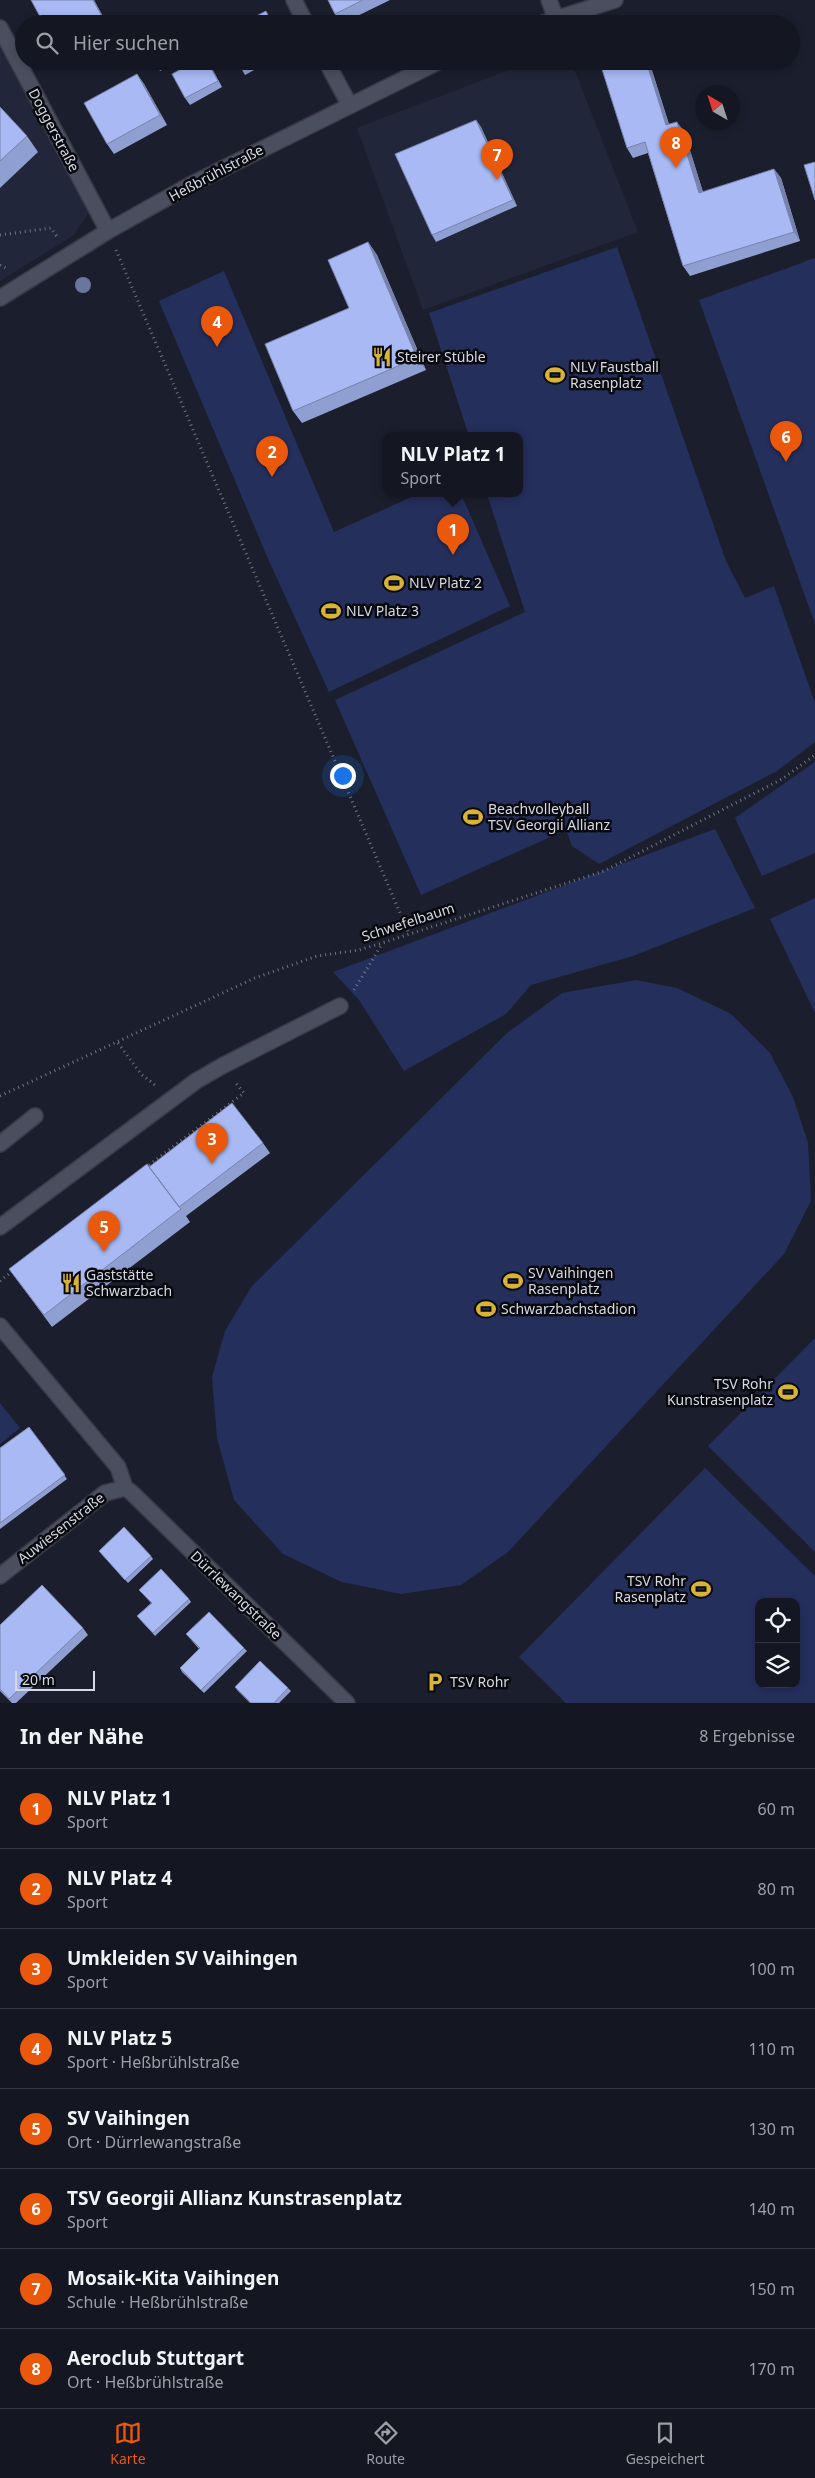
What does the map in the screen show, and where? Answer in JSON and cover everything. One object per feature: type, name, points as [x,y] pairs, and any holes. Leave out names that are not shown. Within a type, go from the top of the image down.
[{"type":"street","points":[[294,0],[302,15]]},
{"type":"street","points":[[549,0],[555,15]]},
{"type":"street","points":[[568,15],[615,0]]},
{"type":"street","name":"Doggerstraße","points":[[0,28],[15,56]]},
{"type":"street","name":"Doggerstraße","points":[[22,70],[108,231]]},
{"type":"street","points":[[331,70],[349,104]]},
{"type":"street","name":"Heßbrühlstraße","points":[[0,298],[108,231],[190,185],[349,104],[421,70]]},
{"type":"street","points":[[0,1227],[172,1098],[222,1066],[340,1006]]},
{"type":"street","points":[[0,1144],[36,1116]]},
{"type":"street","points":[[0,1326],[118,1467],[124,1488]]},
{"type":"street","name":"Auwiesenstraße","points":[[0,1576],[105,1493],[124,1488]]},
{"type":"street","name":"Dürrlewangstraße","points":[[124,1488],[138,1499],[347,1703]]},
{"type":"path","points":[[0,235],[51,228],[70,255]]},
{"type":"path","points":[[108,231],[409,934]]},
{"type":"path","points":[[0,264],[7,268]]},
{"type":"path","name":"Schwefelbaum","points":[[0,1096],[255,978],[317,956],[359,950],[382,943],[604,871],[782,779],[815,755]]},
{"type":"path","points":[[340,1006],[355,990],[382,943]]},
{"type":"path","points":[[118,1043],[141,1074],[172,1098]]},
{"type":"path","points":[[144,1168],[244,1093],[222,1066]]},
{"type":"path","points":[[0,1281],[15,1269]]},
{"type":"shaded area","points":[[0,48],[89,212],[74,235],[0,281]]},
{"type":"shaded area","points":[[508,70],[575,70],[638,232],[423,310],[357,128]]},
{"type":"shaded area","points":[[617,247],[726,561],[745,598],[774,586],[815,703],[815,742],[777,771],[599,864],[572,846],[566,830],[421,895],[335,700],[525,612],[488,497],[523,497],[523,432],[468,432],[429,313]]},
{"type":"shaded area","points":[[815,258],[815,624],[699,300]]},
{"type":"shaded area","points":[[224,271],[334,532],[411,497],[462,497],[510,606],[329,692],[269,561],[159,301]]},
{"type":"shaded area","points":[[815,762],[815,853],[762,876],[735,818]]},
{"type":"shaded area","points":[[715,829],[755,908],[633,956],[531,985],[506,1014],[404,1071],[359,1000],[333,972]]},
{"type":"shaded area","points":[[815,898],[815,1013],[770,919]]},
{"type":"shaded area","name":"Schwarzbachstadion","points":[[636,980],[677,988],[731,1014],[770,1053],[793,1097],[808,1143],[811,1201],[784,1254],[508,1552],[461,1585],[401,1594],[342,1582],[283,1554],[234,1500],[217,1438],[212,1377],[225,1331],[252,1286],[507,1033],[562,993]]},
{"type":"shaded area","name":"TSV Rohr Kunstrasenplatz","points":[[815,1338],[815,1552],[708,1446]]},
{"type":"shaded area","points":[[0,1403],[20,1428],[0,1444]]},
{"type":"shaded area","name":"TSV Rohr Rasenplatz","points":[[705,1468],[815,1576],[815,1703],[566,1703],[519,1657]]},
{"type":"building","points":[[31,0],[93,0],[101,15],[39,15]]},
{"type":"building","points":[[328,0],[363,0],[335,14]]},
{"type":"building","points":[[266,11],[268,15],[258,15]]},
{"type":"building","points":[[179,70],[212,70],[218,81],[185,98],[172,74]]},
{"type":"building","points":[[602,70],[649,70],[666,125],[677,122],[699,193],[774,169],[794,232],[683,266],[645,142],[627,148]]},
{"type":"building","points":[[137,74],[160,115],[107,144],[84,103]]},
{"type":"building","points":[[0,107],[27,136],[0,161]]},
{"type":"building","points":[[476,120],[513,200],[432,235],[395,154]]},
{"type":"building","points":[[815,162],[815,200],[804,165]]},
{"type":"building","points":[[368,242],[417,358],[293,411],[265,344],[349,308],[328,260]]},
{"type":"building","points":[[232,1103],[263,1143],[179,1207],[149,1167]]},
{"type":"building","points":[[147,1164],[181,1209],[44,1315],[9,1269]]},
{"type":"building","points":[[29,1427],[65,1475],[0,1523],[0,1448]]},
{"type":"building","points":[[124,1527],[151,1556],[125,1580],[99,1551]]},
{"type":"building","points":[[161,1569],[189,1599],[153,1633],[137,1616],[152,1603],[139,1590]]},
{"type":"building","points":[[42,1585],[83,1628],[9,1699],[0,1689],[0,1625]]},
{"type":"building","points":[[209,1612],[244,1648],[201,1690],[180,1668],[200,1648],[186,1634]]},
{"type":"building","points":[[260,1661],[288,1688],[274,1703],[251,1703],[235,1687]]},
{"type":"place","name":"Aeroclub Stuttgart","points":[[676,168]]},
{"type":"place","name":"Mosaik-Kita Vaihingen","points":[[497,180]]},
{"type":"place","name":"NLV Platz 5","points":[[217,347]]},
{"type":"place","name":"Steirer Stüble","points":[[382,357]]},
{"type":"place","name":"NLV Faustball Rasenplatz","points":[[555,375]]},
{"type":"place","name":"TSV Georgii Allianz Kunstrasenplatz","points":[[786,462]]},
{"type":"place","name":"NLV Platz 4","points":[[272,477]]},
{"type":"place","name":"NLV Platz 1","points":[[453,555]]},
{"type":"place","name":"NLV Platz 2","points":[[394,583]]},
{"type":"place","name":"NLV Platz 3","points":[[331,611]]},
{"type":"place","name":"Beachvolleyball TSV Georgii Allianz","points":[[473,817]]},
{"type":"place","name":"Umkleiden SV Vaihingen","points":[[212,1164]]},
{"type":"place","name":"SV Vaihingen","points":[[104,1252]]},
{"type":"place","name":"SV Vaihingen Rasenplatz","points":[[513,1281]]},
{"type":"place","name":"Gaststätte Schwarzbach","points":[[71,1283]]},
{"type":"place","name":"Schwarzbachstadion","points":[[486,1309]]},
{"type":"place","name":"TSV Rohr Kunstrasenplatz","points":[[788,1392]]},
{"type":"place","name":"TSV Rohr Rasenplatz","points":[[701,1589]]},
{"type":"place","name":"TSV Rohr","points":[[435,1682]]}]
